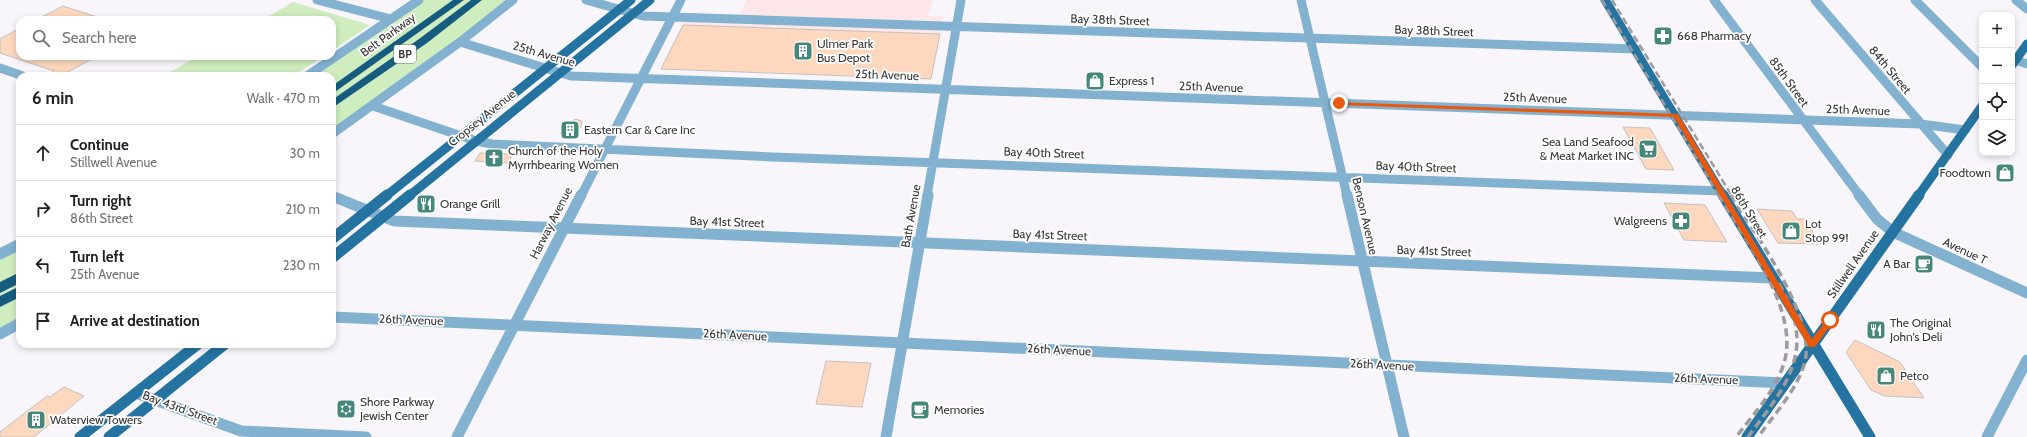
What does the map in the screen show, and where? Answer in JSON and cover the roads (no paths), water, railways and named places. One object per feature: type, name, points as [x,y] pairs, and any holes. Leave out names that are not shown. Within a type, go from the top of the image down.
[{"type":"highway","name":"Belt Parkway","points":[[336,88],[459,0]]},
{"type":"highway","name":"BP","points":[[336,102],[423,41],[477,0]]},
{"type":"highway","points":[[0,288],[16,279]]},
{"type":"highway","points":[[0,302],[16,293]]},
{"type":"main road","name":"Cropsey Avenue","points":[[336,236],[621,10],[631,0]]},
{"type":"main road","name":"Cropsey Avenue","points":[[336,255],[635,14],[650,0]]},
{"type":"main road","name":"86th Street","points":[[1606,0],[1812,345],[1870,437]]},
{"type":"main road","points":[[2015,62],[2027,44]]},
{"type":"main road","name":"Stillwell Avenue","points":[[1747,437],[1979,110]]},
{"type":"main road","points":[[80,437],[193,348]]},
{"type":"main road","points":[[109,437],[220,348]]},
{"type":"street","points":[[317,0],[391,20]]},
{"type":"street","points":[[336,57],[419,0]]},
{"type":"street","points":[[336,131],[460,42],[513,0]]},
{"type":"street","name":"Bay 38th Street","points":[[586,0],[643,16],[1636,49]]},
{"type":"street","name":"Harway Avenue","points":[[456,437],[671,16],[681,0]]},
{"type":"street","name":"Bath Avenue","points":[[886,437],[961,0]]},
{"type":"street","name":"Benson Avenue","points":[[1301,0],[1404,437]]},
{"type":"street","name":"85th Street","points":[[1714,0],[1877,219],[1893,232]]},
{"type":"street","name":"84th Street","points":[[1814,0],[1948,154]]},
{"type":"street","points":[[1915,0],[1979,64]]},
{"type":"street","points":[[2016,0],[2027,9]]},
{"type":"street","name":"25th Avenue","points":[[460,42],[571,76],[1921,124],[1965,130]]},
{"type":"street","points":[[313,72],[331,60]]},
{"type":"street","points":[[2015,63],[2027,64]]},
{"type":"street","points":[[0,68],[16,74]]},
{"type":"street","name":"Bay 40th Street","points":[[373,106],[476,141],[492,144],[1343,178],[1721,191]]},
{"type":"street","name":"Bay 41st Street","points":[[336,198],[394,221],[1772,278]]},
{"type":"street","name":"Avenue T","points":[[1893,232],[2027,293]]},
{"type":"street","points":[[0,254],[16,246]]},
{"type":"street","name":"26th Avenue","points":[[336,317],[1785,383]]},
{"type":"street","points":[[0,334],[16,325]]},
{"type":"street","points":[[1987,437],[2027,360]]},
{"type":"street","name":"Bay 43rd Street","points":[[136,392],[241,431],[366,437]]},
{"type":"railway","points":[[1602,0],[1719,196]]},
{"type":"railway","points":[[1612,0],[1732,196]]},
{"type":"railway","points":[[1719,195],[1767,276],[1777,298],[1784,321],[1787,342],[1784,363],[1776,383],[1736,437]]},
{"type":"railway","points":[[1731,195],[1769,254],[1794,302],[1802,325],[1806,346],[1804,365],[1795,385],[1784,403],[1758,437]]},
{"type":"railway","points":[[1748,437],[1783,387],[1795,359],[1797,344],[1795,322],[1789,303],[1777,280]]},
{"type":"place","name":"668 Pharmacy","points":[[1663,36]]},
{"type":"place","name":"Ulmer Park Bus Depot","points":[[803,51]]},
{"type":"place","name":"Express 1","points":[[1095,81]]},
{"type":"place","name":"Eastern Car & Care Inc","points":[[570,130]]},
{"type":"place","name":"Sea Land Seafood & Meat Market INC","points":[[1648,149]]},
{"type":"place","name":"Church of the Holy Myrrhbearing Women","points":[[494,158]]},
{"type":"place","name":"Foodtown","points":[[2005,173]]},
{"type":"place","name":"Orange Grill","points":[[426,204]]},
{"type":"place","name":"Walgreens","points":[[1681,221]]},
{"type":"place","name":"Lot Stop 99!","points":[[1791,231]]},
{"type":"place","name":"A Bar","points":[[1924,264]]},
{"type":"place","name":"The Original John's Deli","points":[[1876,330]]},
{"type":"place","name":"Petco","points":[[1886,376]]},
{"type":"place","name":"Shore Parkway Jewish Center","points":[[346,409]]},
{"type":"place","name":"Memories","points":[[920,410]]},
{"type":"place","name":"Waterview Towers","points":[[36,420]]}]
